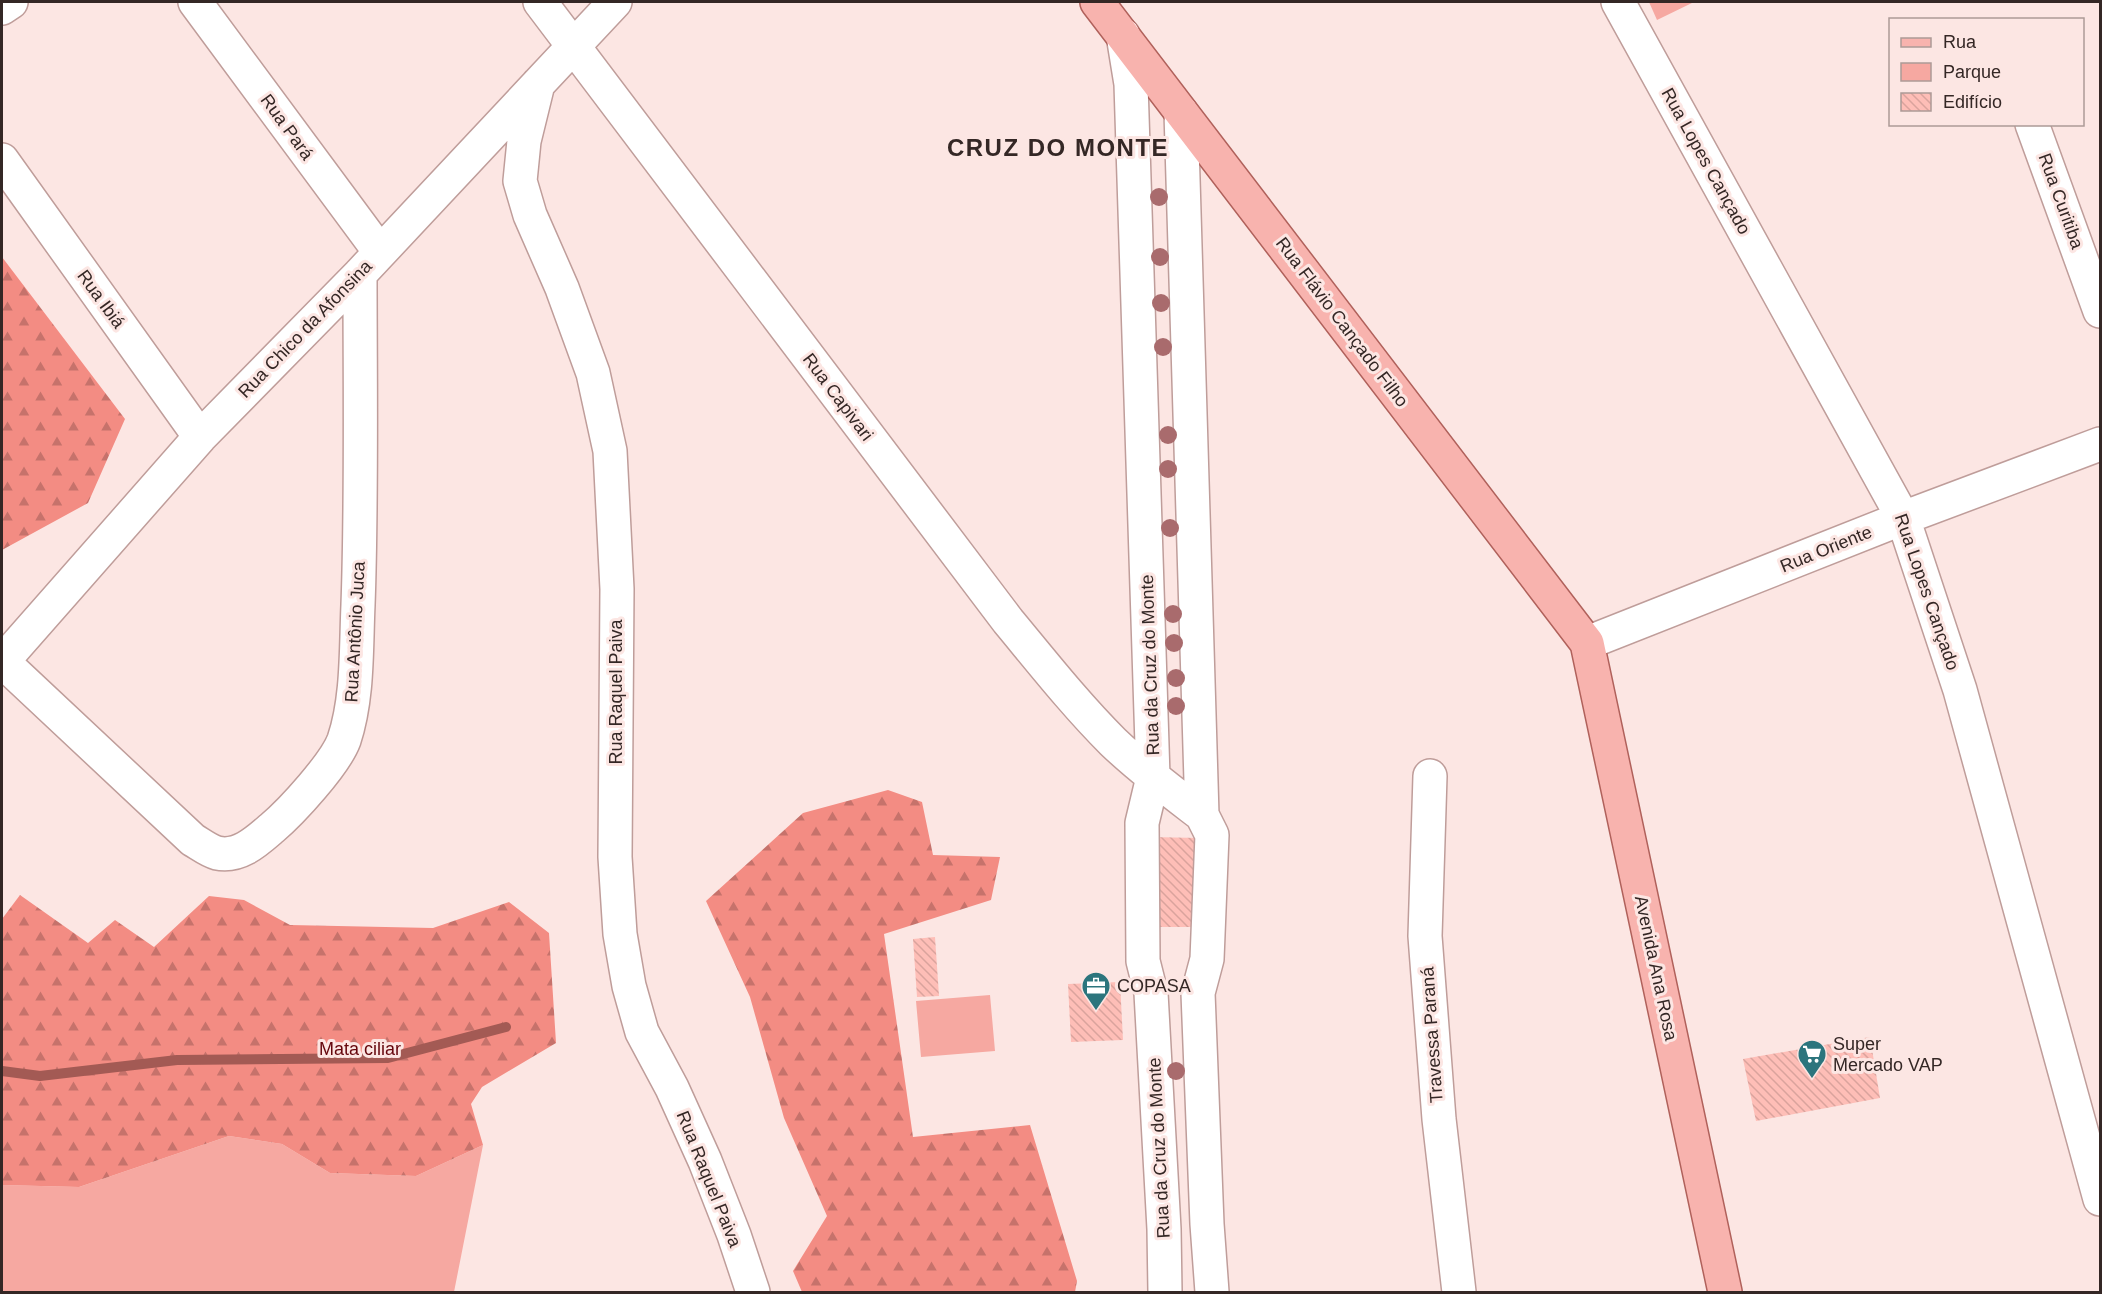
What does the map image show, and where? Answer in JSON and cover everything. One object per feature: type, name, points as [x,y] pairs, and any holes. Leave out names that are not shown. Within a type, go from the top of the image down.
[{"type":"main road","name":"Rua Flávio Cançado Filho","points":[[1097,2],[1587,643]]},
{"type":"main road","name":"Avenida Ana Rosa","points":[[1587,643],[1725,1293]]},
{"type":"street","points":[[2,8],[11,2]]},
{"type":"street","name":"Rua Pará","points":[[195,2],[370,263]]},
{"type":"street","name":"Rua Capivari","points":[[540,2],[1008,621],[1066,693],[1114,743],[1202,815]]},
{"type":"street","name":"Rua Chico da Afonsina","points":[[2,662],[200,437],[370,263],[572,45],[615,2]]},
{"type":"street","name":"Rua Lopes Cançado","points":[[1618,2],[1903,518],[1960,690],[2100,1199]]},
{"type":"street","name":"Rua da Cruz do Monte","points":[[1123,35],[1131,84],[1153,777],[1142,823],[1143,961],[1151,993],[1164,1229],[1165,1293]]},
{"type":"street","name":"Rua Raquel Paiva","points":[[538,84],[524,141],[520,181],[530,215],[562,288],[593,373],[610,451],[617,589],[615,857],[620,934],[629,986],[642,1032],[672,1089],[705,1161],[734,1235],[753,1293]]},
{"type":"street","points":[[1181,112],[1202,815],[1212,835],[1207,959],[1198,993],[1212,1293]]},
{"type":"street","name":"Rua Curitiba","points":[[2033,126],[2100,311]]},
{"type":"street","name":"Rua Ibiá","points":[[2,160],[200,437]]},
{"type":"street","name":"Rua Antônio Juca","points":[[2,662],[156,807],[193,840],[215,853],[232,854],[252,845],[279,822],[330,766],[343,742],[352,699],[355,678],[370,263]]},
{"type":"street","name":"Rua Oriente","points":[[1587,643],[1903,518],[2100,444]]},
{"type":"street","name":"Travessa Paraná","points":[[1430,776],[1425,936],[1439,1119],[1450,1231],[1459,1293]]},
{"type":"green space","points":[[1649,2],[1694,2],[1657,20]]},
{"type":"green space","points":[[2,257],[125,419],[88,503],[2,550]]},
{"type":"green space","points":[[888,790],[922,802],[933,855],[1000,857],[991,900],[884,934],[913,1137],[1030,1125],[1077,1281],[1075,1292],[802,1292],[793,1271],[827,1216],[784,1118],[750,997],[706,901],[803,813]]},
{"type":"green space","name":"Mata ciliar","points":[[20,895],[88,943],[115,920],[154,947],[209,896],[244,900],[290,925],[433,928],[509,902],[549,933],[556,1043],[482,1087],[471,1104],[483,1145],[416,1176],[330,1173],[282,1144],[229,1136],[79,1187],[2,1185],[2,919]]},
{"type":"green space","points":[[990,995],[995,1051],[921,1057],[916,1001]]},
{"type":"green space","points":[[229,1136],[282,1144],[330,1173],[416,1176],[483,1145],[454,1292],[2,1292],[2,1185],[79,1187]]},
{"type":"building","points":[[1151,837],[1200,838],[1199,927],[1150,927]]},
{"type":"building","points":[[935,937],[939,996],[917,997],[913,939]]},
{"type":"building","name":"COPASA","points":[[1120,982],[1123,1040],[1071,1042],[1068,984]]},
{"type":"building","name":"Super Mercado VAP","points":[[1870,1037],[1880,1098],[1756,1121],[1743,1059]]},
{"type":"waterway","points":[[2,1071],[40,1076],[177,1060],[388,1058],[506,1027]]},
{"type":"place","name":"COPASA","points":[[1096,1012]]},
{"type":"place","name":"Super Mercado VAP","points":[[1812,1080]]},
{"type":"district","name":"CRUZ DO MONTE","points":[[1058,147]]}]
